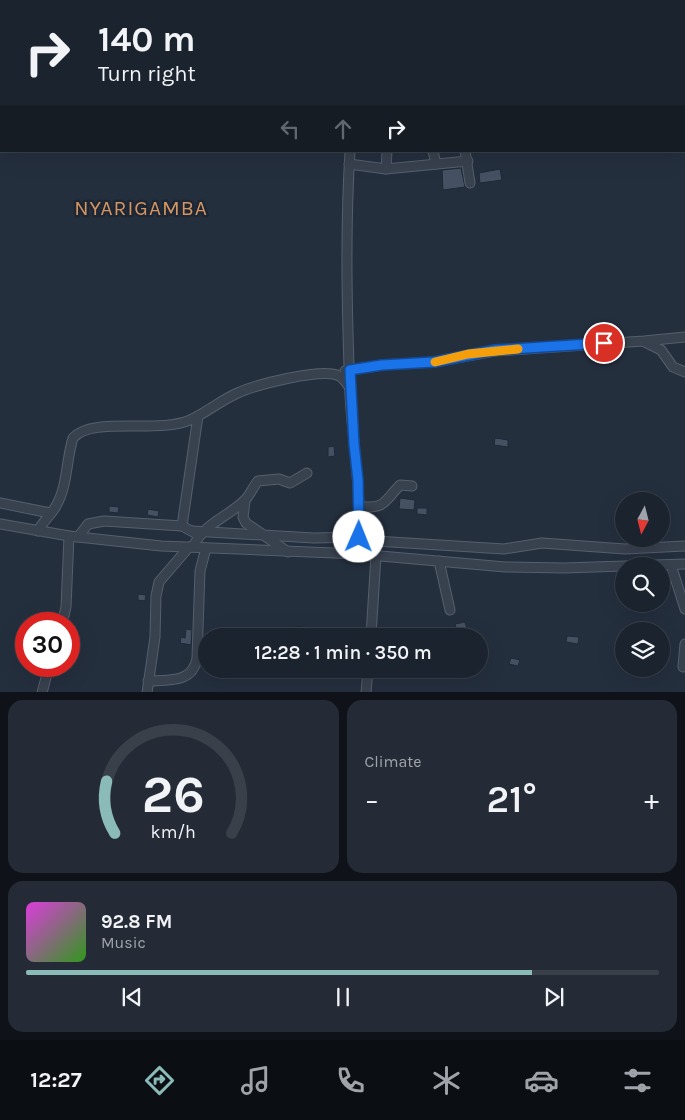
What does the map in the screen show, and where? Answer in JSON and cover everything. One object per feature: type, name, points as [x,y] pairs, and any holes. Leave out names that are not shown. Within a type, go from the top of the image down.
[{"type":"street","points":[[350,152],[345,250],[350,388],[360,508],[358,554]]},
{"type":"street","points":[[386,169],[387,152]]},
{"type":"street","points":[[434,152],[436,164]]},
{"type":"street","points":[[465,152],[470,183]]},
{"type":"street","points":[[350,164],[386,169],[468,161]]},
{"type":"street","points":[[38,531],[61,494],[68,468],[70,446],[77,433],[92,427],[149,427],[174,424],[198,416],[240,392],[310,374],[335,375],[350,370],[382,365],[434,362],[495,350],[644,342],[685,337]]},
{"type":"street","points":[[644,342],[662,350],[673,367],[685,372]]},
{"type":"street","points":[[335,375],[342,378],[350,388]]},
{"type":"street","points":[[182,526],[198,416]]},
{"type":"street","points":[[147,692],[155,637],[156,596],[159,582],[202,534],[244,501],[261,480],[279,478],[290,483],[308,473]]},
{"type":"street","points":[[360,508],[379,507],[386,504],[400,485],[412,486]]},
{"type":"street","points":[[244,501],[243,517],[246,523],[288,552]]},
{"type":"street","points":[[0,503],[50,513]]},
{"type":"street","points":[[65,612],[73,537],[88,524],[104,521],[182,526],[202,534],[261,534],[504,549],[542,543],[616,548],[685,546]]},
{"type":"street","points":[[0,524],[73,537],[191,547],[376,555],[439,562],[538,568],[685,564]]},
{"type":"street","points":[[148,681],[178,679],[190,674],[194,669],[197,658],[200,571],[206,548]]},
{"type":"street","points":[[371,628],[376,555]]},
{"type":"street","points":[[439,562],[450,610]]},
{"type":"street","points":[[671,565],[685,609]]},
{"type":"street","points":[[683,667],[685,644]]},
{"type":"street","points":[[42,692],[47,677]]},
{"type":"street","points":[[366,692],[367,678]]},
{"type":"building","points":[[461,168],[465,187],[443,190],[442,170]]},
{"type":"building","points":[[500,169],[502,180],[480,183],[479,173]]},
{"type":"building","points":[[495,438],[508,440],[508,447],[494,445]]},
{"type":"building","points":[[334,446],[335,456],[328,457],[328,447]]},
{"type":"building","points":[[400,498],[415,500],[414,510],[399,509]]},
{"type":"building","points":[[109,506],[119,507],[118,513],[109,512]]},
{"type":"building","points":[[417,508],[427,508],[427,515],[417,514]]},
{"type":"building","points":[[148,509],[159,511],[158,517],[147,515]]},
{"type":"building","points":[[138,594],[146,595],[145,601],[138,600]]},
{"type":"building","points":[[465,622],[467,628],[456,628],[455,624]]},
{"type":"building","points":[[306,626],[306,628],[294,628]]},
{"type":"building","points":[[186,629],[192,630],[191,645],[180,643],[181,637],[185,638]]},
{"type":"building","points":[[567,636],[579,637],[578,644],[566,642]]},
{"type":"building","points":[[511,658],[520,660],[518,666],[509,664]]},
{"type":"slow traffic","points":[[435,362],[468,354],[518,349]]},
{"type":"district","name":"NYARIGAMBA","points":[[141,208]]},
{"type":"route","points":[[359,537],[358,480],[350,394],[350,370],[382,365],[434,362],[495,350],[604,343]]}]
